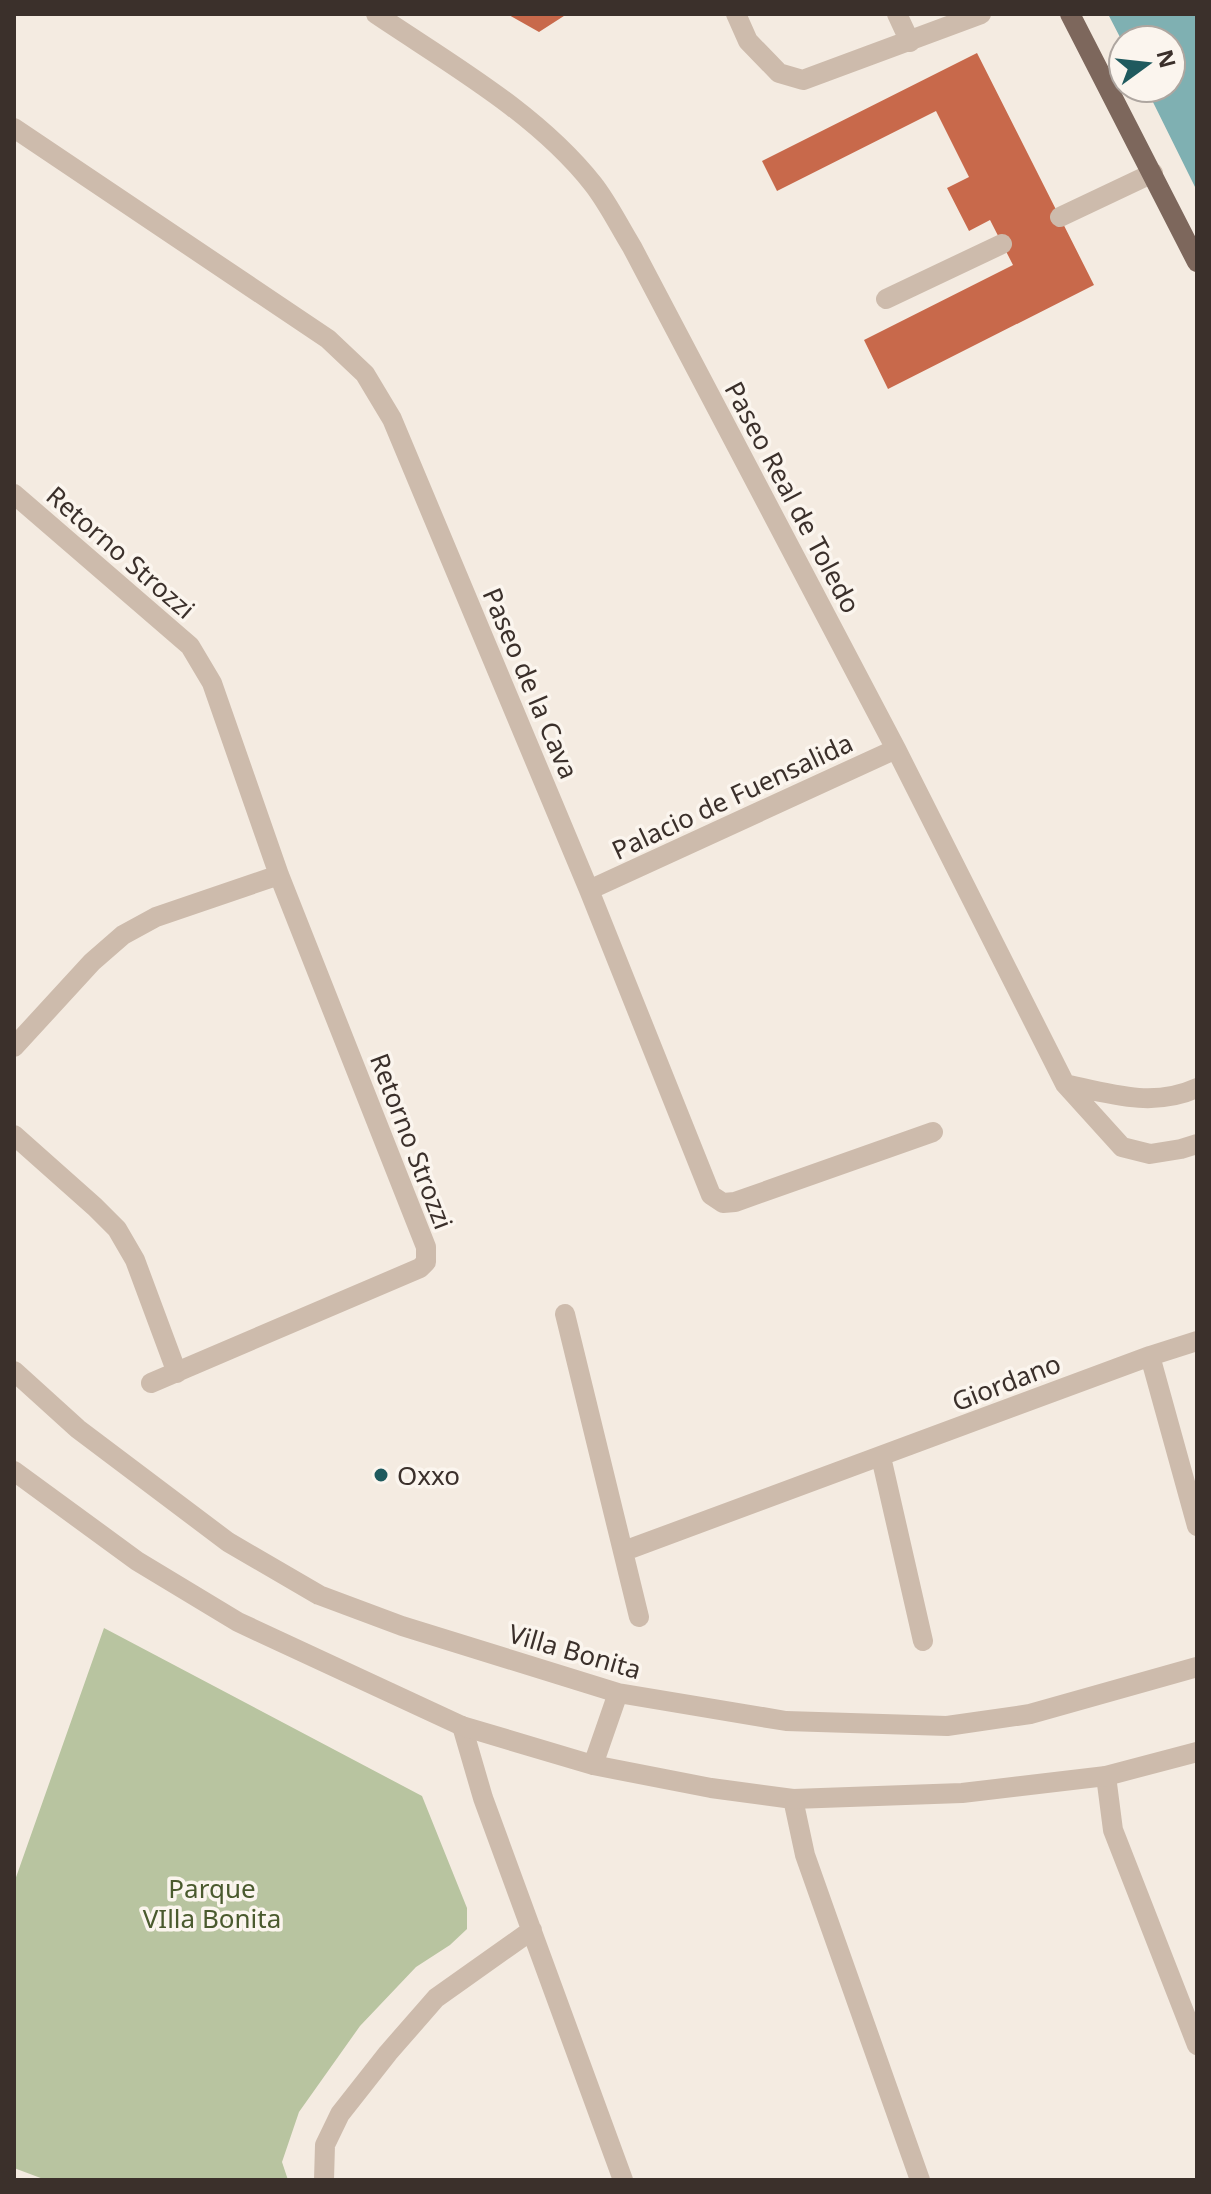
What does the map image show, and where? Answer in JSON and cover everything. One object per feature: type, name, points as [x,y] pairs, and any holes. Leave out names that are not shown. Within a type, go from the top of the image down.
[{"type":"main road","points":[[1070,14],[1197,262]]},
{"type":"street","name":"Paseo Real de Toledo","points":[[376,14],[511,105],[593,184],[632,247],[896,749],[1065,1084],[1122,1147],[1150,1154],[1197,1144]]},
{"type":"street","points":[[736,14],[748,41],[779,73],[803,80],[981,14]]},
{"type":"street","points":[[897,14],[910,42]]},
{"type":"street","name":"Paseo de la Cava","points":[[14,128],[328,339],[365,374],[392,419],[589,890],[711,1195],[723,1203],[735,1202],[933,1132]]},
{"type":"street","points":[[1060,217],[1153,173]]},
{"type":"street","points":[[886,299],[1002,244]]},
{"type":"street","name":"Retorno Strozzi","points":[[14,494],[190,646],[212,683],[279,875],[426,1247],[426,1262],[420,1268],[151,1383]]},
{"type":"street","name":"Palacio de Fuensalida","points":[[589,890],[896,749]]},
{"type":"street","points":[[14,1047],[92,962],[123,935],[156,917],[279,875]]},
{"type":"street","points":[[1065,1084],[1132,1099],[1182,1095],[1197,1088]]},
{"type":"street","points":[[14,1135],[117,1229],[135,1260],[177,1373]]},
{"type":"street","points":[[565,1314],[639,1617]]},
{"type":"street","name":"Giordano","points":[[624,1551],[1197,1341]]},
{"type":"street","points":[[1150,1356],[1197,1526]]},
{"type":"street","name":"Villa Bonita","points":[[14,1371],[78,1429],[228,1542],[319,1595],[402,1626],[618,1693],[786,1721],[947,1726],[1030,1714],[1197,1667]]},
{"type":"street","points":[[881,1457],[923,1641]]},
{"type":"street","points":[[14,1471],[137,1561],[238,1622],[462,1726],[593,1765],[711,1788],[793,1799],[962,1793],[1106,1776],[1197,1752]]},
{"type":"street","points":[[593,1765],[618,1693]]},
{"type":"street","points":[[462,1726],[483,1798],[623,2180]]},
{"type":"street","points":[[1106,1776],[1113,1830],[1197,2045]]},
{"type":"street","points":[[793,1799],[805,1855],[920,2180]]},
{"type":"street","points":[[324,2180],[325,2145],[340,2114],[388,2053],[436,1998],[532,1930]]},
{"type":"green space","name":"Parque VIlla Bonita","points":[[104,1628],[422,1796],[467,1908],[467,1929],[450,1945],[416,1967],[360,2026],[299,2112],[282,2162],[288,2180],[46,2180],[14,2168],[14,1883]]},
{"type":"water","points":[[1108,14],[1197,14],[1197,191],[1154,104],[1187,104],[1187,24],[1113,24]]},
{"type":"building","points":[[507,14],[567,14],[539,32]]},
{"type":"building","points":[[977,53],[1094,285],[888,389],[864,340],[1013,265],[990,220],[969,231],[947,188],[969,177],[936,111],[777,191],[762,161]]},
{"type":"place","name":"Oxxo","points":[[381,1475]]}]
